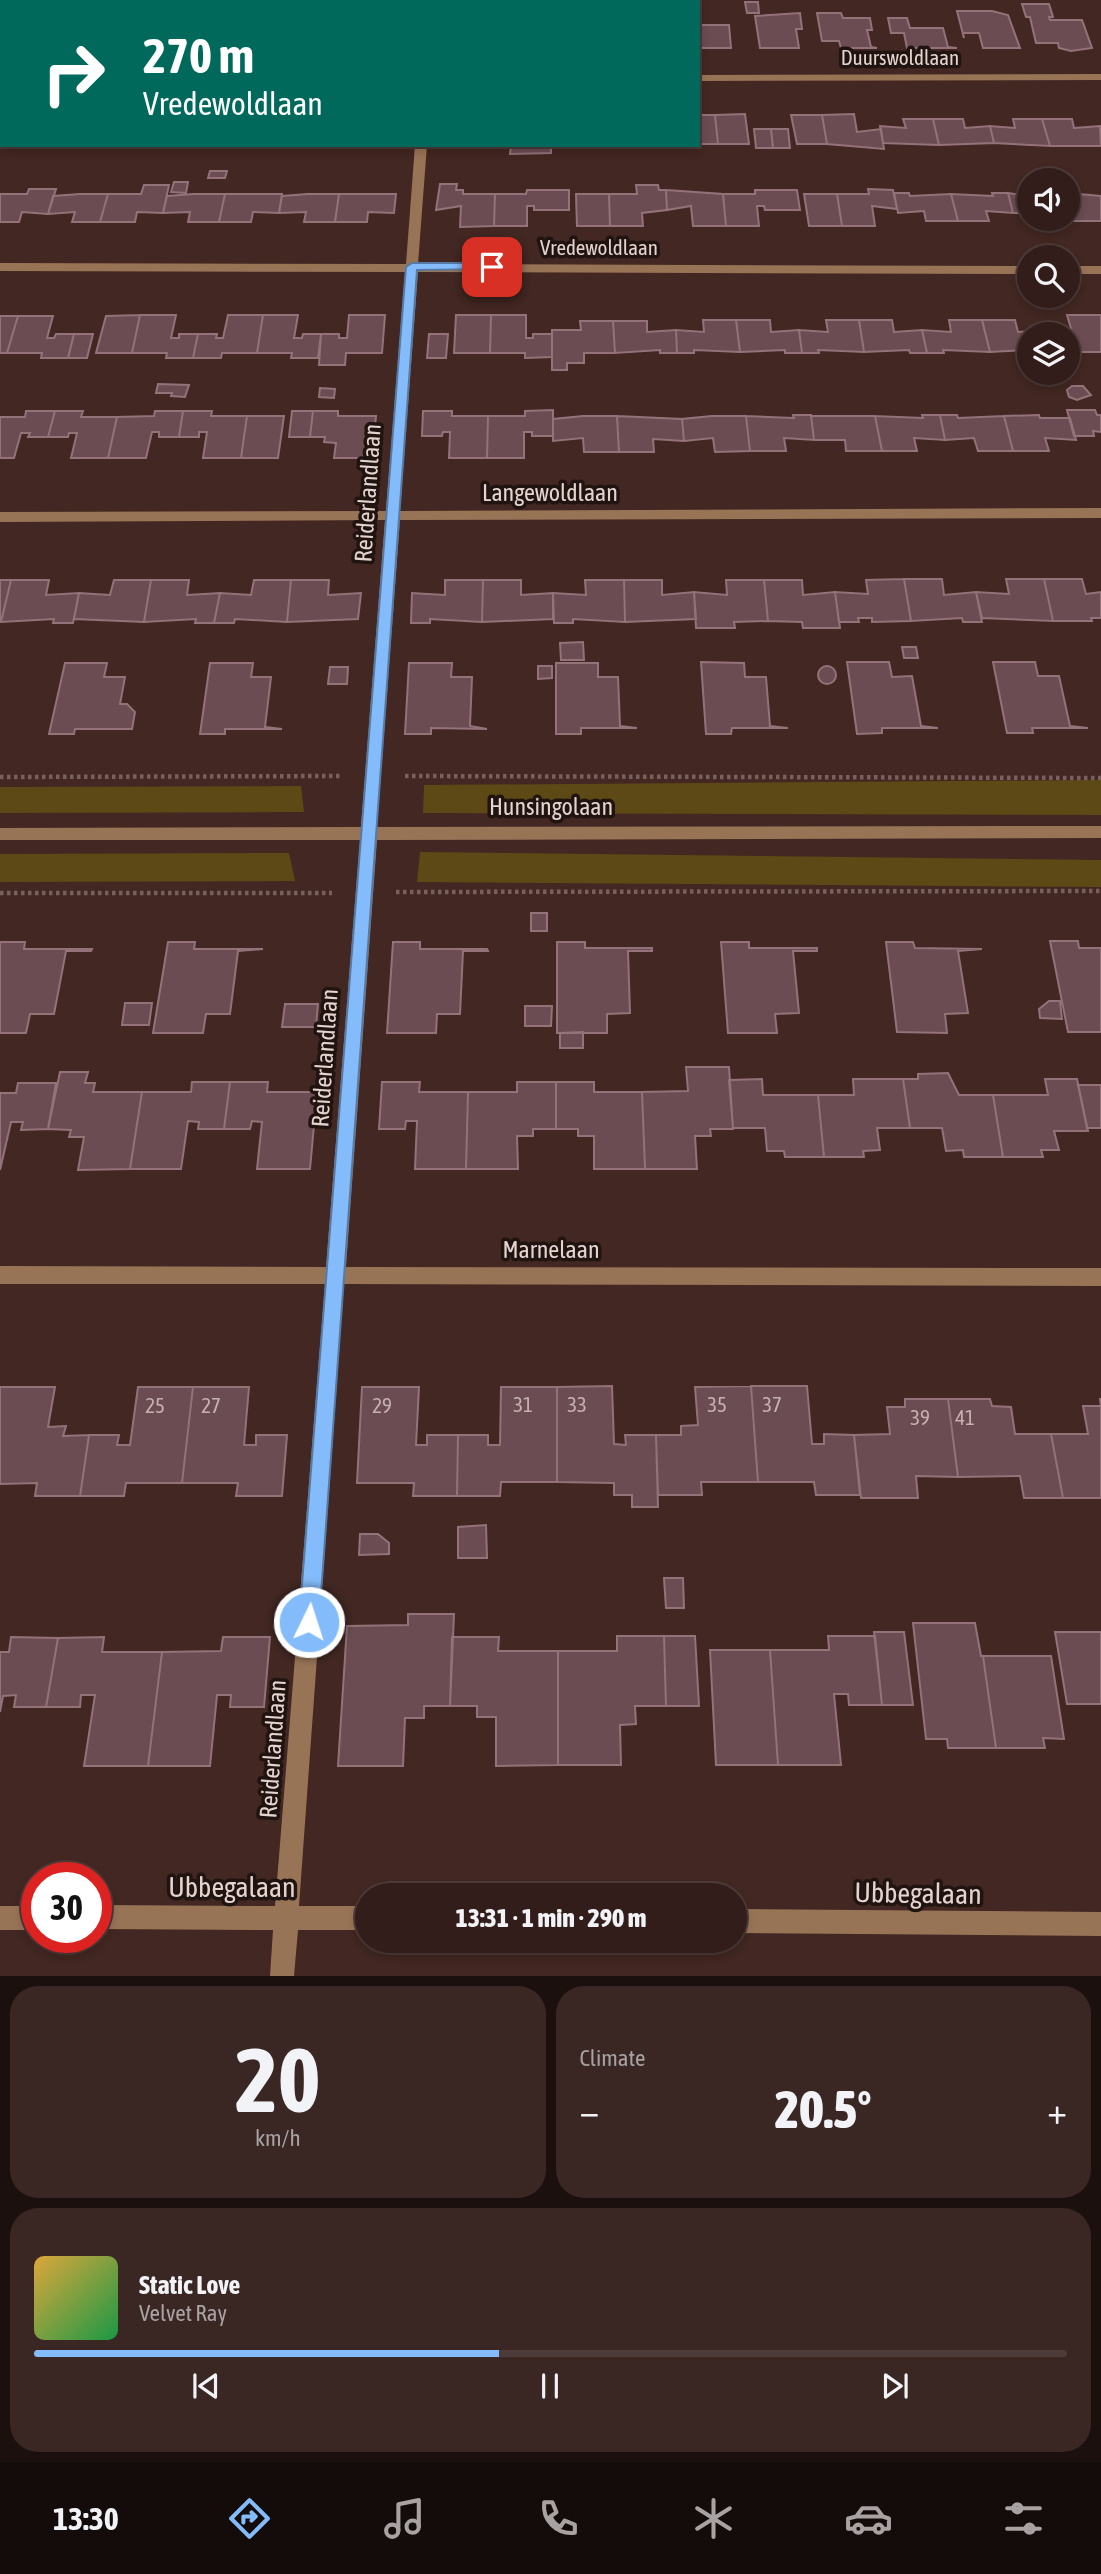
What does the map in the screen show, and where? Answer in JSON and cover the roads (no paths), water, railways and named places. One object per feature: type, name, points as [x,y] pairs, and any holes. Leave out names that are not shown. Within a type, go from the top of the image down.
[{"type":"street","name":"Duurswoldlaan","points":[[700,78],[1101,78]]},
{"type":"street","name":"Reiderlandlaan","points":[[282,1976],[421,147]]},
{"type":"street","name":"Vredewoldlaan","points":[[0,267],[1017,270]]},
{"type":"street","points":[[1080,270],[1101,270]]},
{"type":"street","name":"Langewoldlaan","points":[[0,517],[1101,513]]},
{"type":"street","name":"Hunsingolaan","points":[[0,834],[369,831],[1101,832]]},
{"type":"street","name":"Marnelaan","points":[[0,1275],[335,1273],[1101,1277]]},
{"type":"street","name":"Ubbegalaan","points":[[112,1917],[355,1918]]},
{"type":"street","points":[[0,1918],[21,1918]]},
{"type":"street","name":"Ubbegalaan","points":[[747,1921],[1101,1924]]}]
